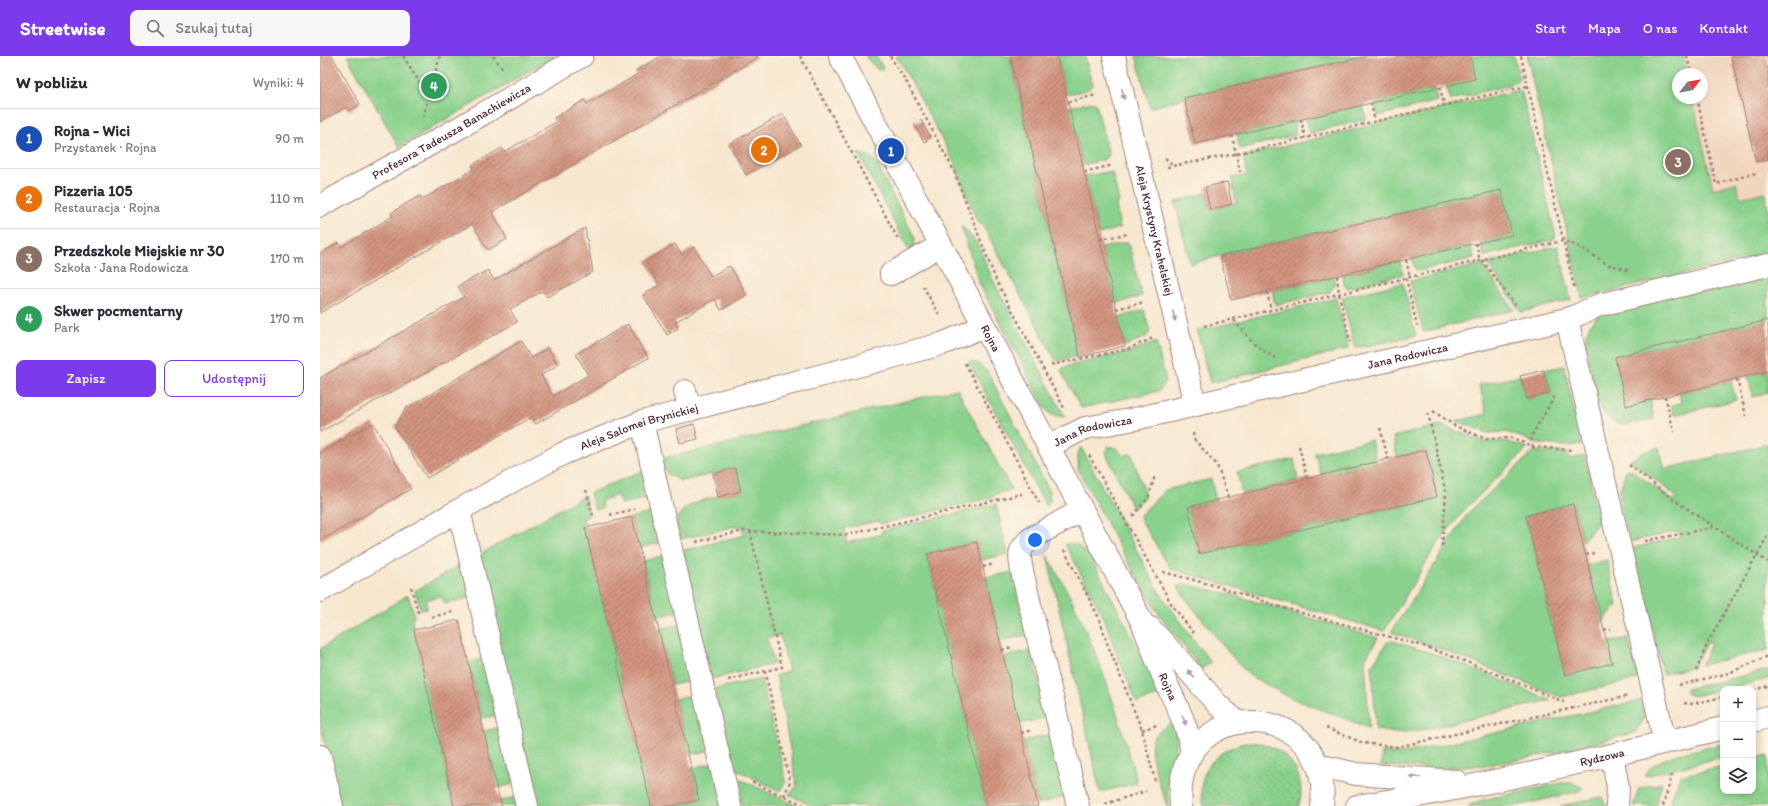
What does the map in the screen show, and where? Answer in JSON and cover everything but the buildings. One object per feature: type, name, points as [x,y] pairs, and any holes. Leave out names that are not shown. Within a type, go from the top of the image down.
[{"type":"street","name":"Profesora Tadeusza Banachiewicza","points":[[320,206],[414,154],[582,56]]},
{"type":"street","name":"Rojna","points":[[840,56],[1141,620],[1164,678],[1190,736],[1192,753]]},
{"type":"street","name":"Aleja Krystyny Krahelskiej","points":[[1114,56],[1195,405]]},
{"type":"street","points":[[891,274],[941,245]]},
{"type":"street","name":"Jana Rodowicza","points":[[1049,446],[1085,428],[1135,419],[1422,351],[1531,327],[1573,316],[1599,305],[1768,265]]},
{"type":"street","points":[[1573,316],[1597,450],[1665,742]]},
{"type":"street","name":"Aleja Salomei Brynickiej","points":[[320,591],[459,510],[564,453],[642,422],[687,400],[942,344],[984,326]]},
{"type":"street","points":[[642,422],[730,806]]},
{"type":"street","points":[[459,510],[527,806]]},
{"type":"street","points":[[1078,806],[1020,560],[1020,552],[1024,544],[1030,539],[1082,510]]},
{"type":"street","name":"Rojna","points":[[1141,620],[1181,662],[1218,705],[1237,722]]},
{"type":"street","points":[[1756,720],[1768,717]]},
{"type":"street","points":[[1181,806],[1180,792],[1186,765],[1192,753],[1201,742],[1224,726],[1237,722],[1252,721],[1265,722],[1279,726],[1302,742],[1318,765],[1322,779],[1322,806]]},
{"type":"street","name":"Rydzowa","points":[[1357,806],[1395,801],[1546,771],[1720,729]]},
{"type":"street","points":[[320,756],[332,806]]},
{"type":"street","points":[[1612,756],[1618,787],[1617,806]]},
{"type":"street","name":"Rydzowa","points":[[1318,765],[1356,774],[1481,783]]},
{"type":"path","points":[[403,56],[428,96]]},
{"type":"path","points":[[414,154],[428,96],[440,56]]},
{"type":"path","points":[[800,56],[1052,526],[1100,620],[1107,644],[1142,730],[1146,751],[1156,785]]},
{"type":"path","points":[[1520,56],[1562,241],[1573,316]]},
{"type":"path","points":[[1687,56],[1690,68]]},
{"type":"path","points":[[1142,172],[1236,154],[1527,86]]},
{"type":"path","points":[[1440,87],[1444,105]]},
{"type":"path","points":[[1068,102],[1099,95]]},
{"type":"path","points":[[1371,103],[1375,122]]},
{"type":"path","points":[[1697,104],[1716,184],[1756,174]]},
{"type":"path","points":[[1301,119],[1306,138]]},
{"type":"path","points":[[1232,135],[1240,172]]},
{"type":"path","points":[[1084,172],[1116,164]]},
{"type":"path","points":[[1100,239],[1132,233]]},
{"type":"path","points":[[1051,365],[1128,349],[1159,336],[1234,320],[1562,241],[1576,244],[1609,265],[1629,270]]},
{"type":"path","points":[[1476,243],[1481,260],[1531,327]]},
{"type":"path","points":[[1406,260],[1410,277]]},
{"type":"path","points":[[1337,276],[1339,294],[1355,367]]},
{"type":"path","points":[[1406,278],[1422,351]]},
{"type":"path","points":[[1267,292],[1271,310]]},
{"type":"path","points":[[1116,309],[1150,300]]},
{"type":"path","points":[[1234,320],[1244,334],[1262,351],[1311,378]]},
{"type":"path","points":[[1737,379],[1746,416]]},
{"type":"path","points":[[1533,447],[1531,437],[1557,392]]},
{"type":"path","points":[[1666,396],[1674,432]]},
{"type":"path","points":[[1433,411],[1455,426],[1486,438],[1513,438],[1533,447],[1597,450]]},
{"type":"path","points":[[1428,413],[1446,494],[1442,546]]},
{"type":"path","points":[[1380,428],[1388,459]]},
{"type":"path","points":[[1299,446],[1306,478]]},
{"type":"path","points":[[1625,462],[1674,500],[1768,562]]},
{"type":"path","points":[[1133,516],[1148,498],[1155,476]]},
{"type":"path","points":[[586,490],[593,515]]},
{"type":"path","points":[[672,548],[743,531],[846,535],[1022,494]]},
{"type":"path","points":[[1586,555],[1715,527]]},
{"type":"path","points":[[703,686],[782,667],[750,531]]},
{"type":"path","points":[[1696,671],[1708,642],[1768,535]]},
{"type":"path","points":[[1163,572],[1216,586],[1284,608],[1423,646],[1467,662],[1564,702]]},
{"type":"path","points":[[411,587],[419,616]]},
{"type":"path","points":[[1678,685],[1729,674],[1768,656]]},
{"type":"path","points":[[764,671],[790,782],[784,796]]},
{"type":"path","points":[[1677,680],[1680,691]]},
{"type":"path","points":[[1756,689],[1768,686]]},
{"type":"path","points":[[1356,740],[1371,745],[1385,747],[1409,746],[1652,691]]},
{"type":"path","points":[[1681,697],[1683,703],[1691,704],[1720,698]]},
{"type":"path","points":[[722,769],[806,806]]},
{"type":"path","points":[[1663,806],[1672,775]]},
{"type":"path","points":[[1098,806],[1146,791]]},
{"type":"shaded area","points":[[1560,56],[1768,56],[1768,227],[1614,262]]},
{"type":"green space","points":[[347,56],[555,56],[399,147]]},
{"type":"green space","points":[[865,56],[876,56],[884,70],[877,69]]},
{"type":"green space","points":[[896,56],[1010,56],[1079,356],[1056,361],[983,226],[977,221],[954,162]]},
{"type":"green space","points":[[1057,56],[1085,56],[1092,85],[1089,89],[1066,95]]},
{"type":"green space","points":[[1136,56],[1367,56],[1184,98],[1150,108]]},
{"type":"green space","points":[[1470,56],[1514,56],[1520,79],[1516,83],[1451,100],[1446,86]]},
{"type":"green space","points":[[1527,56],[1683,56],[1686,68],[1672,68],[1672,104],[1693,104],[1713,189],[1736,183],[1740,198],[1764,192],[1768,207],[1768,254],[1582,298]]},
{"type":"green space","points":[[1434,89],[1437,101],[1378,116],[1375,102]]},
{"type":"green space","points":[[1519,90],[1522,93],[1556,237],[1552,240],[1484,256],[1481,242],[1512,235],[1501,190],[1230,253],[1190,264],[1175,202],[1206,193],[1210,210],[1236,203],[1232,178],[1247,175],[1243,156]]},
{"type":"green space","points":[[1091,102],[1096,104],[1109,155],[1106,159],[1083,165],[1069,107]]},
{"type":"green space","points":[[1363,105],[1366,119],[1310,133],[1306,118]]},
{"type":"green space","points":[[1294,121],[1296,135],[1240,149],[1237,134]]},
{"type":"green space","points":[[858,153],[872,158],[877,165],[915,238],[914,248],[909,251]]},
{"type":"green space","points":[[1107,172],[1112,173],[1119,201],[1116,206],[1120,228],[1099,234],[1085,176]]},
{"type":"green space","points":[[961,225],[977,243],[992,278],[1065,417],[1051,415],[1045,408],[979,283]]},
{"type":"green space","points":[[1128,242],[1142,296],[1115,304],[1102,248]]},
{"type":"green space","points":[[1470,245],[1474,258],[1417,271],[1415,269],[1412,258]]},
{"type":"green space","points":[[1558,246],[1571,300],[1521,312],[1487,263]]},
{"type":"green space","points":[[1400,261],[1403,274],[1347,288],[1344,285],[1342,275]]},
{"type":"green space","points":[[1482,264],[1514,310],[1423,332],[1410,281]]},
{"type":"green space","points":[[1756,274],[1768,280],[1768,320],[1615,357],[1626,405],[1650,400],[1654,419],[1633,424],[1622,424],[1610,420],[1604,414],[1596,393],[1586,341],[1588,329],[1599,314]]},
{"type":"green space","points":[[1334,277],[1335,285],[1330,292],[1275,305],[1272,291]]},
{"type":"green space","points":[[1403,283],[1416,336],[1355,348],[1342,297]]},
{"type":"green space","points":[[1336,298],[1349,349],[1210,383],[1197,331]]},
{"type":"green space","points":[[1144,310],[1150,332],[1146,337],[1125,346],[1118,318]]},
{"type":"green space","points":[[1156,342],[1166,381],[1159,391],[1081,408],[1061,371],[1064,367],[1132,351]]},
{"type":"green space","points":[[968,361],[977,363],[987,371],[1049,490],[1050,500],[1046,506]]},
{"type":"green space","points":[[1564,366],[1582,445],[1565,446],[1540,444],[1506,432],[1487,433],[1457,421],[1487,414],[1479,385],[1520,376],[1527,399],[1550,393],[1544,370]]},
{"type":"green space","points":[[1768,371],[1768,393],[1753,397],[1748,376]]},
{"type":"green space","points":[[1731,381],[1736,400],[1674,415],[1671,405],[1681,403],[1679,393]]},
{"type":"green space","points":[[957,389],[1012,490],[994,494],[994,497],[880,524],[879,521],[844,528],[847,543],[882,534],[881,531],[996,504],[1008,554],[981,560],[976,542],[927,554],[986,806],[813,806],[789,795],[797,786],[776,675],[789,671],[780,635],[767,638],[774,664],[711,679],[681,551],[744,535],[741,525],[681,539],[677,525],[680,514],[686,508],[703,500],[741,491],[735,469],[681,481],[668,475],[661,464],[665,458]]},
{"type":"green space","points":[[1440,425],[1485,442],[1505,441],[1528,448],[1465,509],[1438,543],[1384,631],[1171,569],[1141,521],[1140,515],[1165,490],[1211,479],[1216,500],[1188,507],[1200,554],[1437,497],[1426,450],[1397,457],[1393,437]]},
{"type":"green space","points":[[1371,440],[1376,462],[1321,475],[1315,453]]},
{"type":"green space","points":[[1768,444],[1768,650],[1701,665],[1712,642],[1706,643],[1694,667],[1663,674],[1633,548],[1680,537],[1679,531],[1629,542],[1620,508],[1620,490],[1626,470],[1630,469],[1672,500],[1678,498],[1630,460],[1642,453],[1659,447],[1665,469]]},
{"type":"green space","points":[[1108,446],[1116,448],[1124,456],[1131,453],[1144,491],[1144,499],[1136,507],[1132,506],[1105,452]]},
{"type":"green space","points":[[1081,447],[1159,592],[1211,663],[1201,669],[1156,610],[1116,541],[1078,469],[1078,454]]},
{"type":"green space","points":[[1534,451],[1567,453],[1569,459],[1585,456],[1599,521],[1583,541],[1573,504],[1526,516],[1565,674],[1612,663],[1607,643],[1628,638],[1638,679],[1561,697],[1448,652],[1391,632],[1468,513]]},
{"type":"green space","points":[[1294,459],[1298,480],[1242,494],[1237,472]]},
{"type":"green space","points":[[644,470],[653,497],[621,504],[617,495],[601,501],[603,508],[595,510],[590,493]]},
{"type":"green space","points":[[585,495],[589,516],[583,518],[651,806],[537,806],[479,555]]},
{"type":"green space","points":[[655,512],[663,542],[639,548],[632,517]]},
{"type":"green space","points":[[1069,543],[1077,545],[1090,556],[1162,694],[1137,703],[1113,645],[1105,620],[1065,544]]},
{"type":"green space","points":[[665,555],[678,612],[656,617],[643,561]]},
{"type":"green space","points":[[1047,555],[1068,592],[1088,635],[1119,719],[1137,783],[1100,792]]},
{"type":"green space","points":[[1607,560],[1617,605],[1602,623],[1588,565]]},
{"type":"green space","points":[[463,563],[473,597],[445,604],[442,596],[426,600],[427,609],[421,610],[415,591]]},
{"type":"green space","points":[[1012,572],[1026,635],[1000,641],[985,578]]},
{"type":"green space","points":[[1185,584],[1230,594],[1378,638],[1365,659],[1369,728],[1291,698],[1250,676],[1230,654],[1183,595],[1178,587]]},
{"type":"green space","points":[[408,595],[415,617],[412,618],[414,630],[454,806],[339,806],[320,723],[320,649]]},
{"type":"green space","points":[[681,624],[694,680],[672,685],[659,629]]},
{"type":"green space","points":[[1389,640],[1438,655],[1551,700],[1427,729],[1396,733],[1376,730],[1372,665]]},
{"type":"green space","points":[[1031,650],[1048,717],[1019,724],[1004,657]]},
{"type":"green space","points":[[485,658],[499,715],[482,718],[469,662]]},
{"type":"green space","points":[[1768,670],[1768,679],[1737,686],[1720,686],[1720,690],[1693,696],[1686,693],[1686,689]]},
{"type":"green space","points":[[761,679],[786,781],[780,791],[733,768],[714,689]]},
{"type":"green space","points":[[697,694],[711,750],[689,755],[675,699]]},
{"type":"green space","points":[[1643,700],[1644,719],[1635,733],[1539,756],[1491,764],[1444,768],[1381,766],[1382,752],[1401,754]]},
{"type":"green space","points":[[1172,722],[1175,730],[1176,744],[1168,777],[1167,792],[1169,806],[1167,806],[1153,762],[1151,744],[1153,738]]},
{"type":"green space","points":[[501,727],[514,784],[497,788],[484,731]]},
{"type":"green space","points":[[1052,734],[1067,796],[1038,804],[1023,741]]},
{"type":"green space","points":[[1250,742],[1273,748],[1283,754],[1291,762],[1300,782],[1301,793],[1299,806],[1204,806],[1202,782],[1205,772],[1211,763],[1218,755],[1228,749]]},
{"type":"green space","points":[[1720,745],[1720,758],[1645,776],[1657,763],[1667,758]]},
{"type":"green space","points":[[1768,755],[1768,806],[1669,806],[1680,776],[1720,767],[1720,794],[1756,794],[1756,758]]},
{"type":"green space","points":[[714,763],[723,806],[672,806],[699,800],[692,768]]},
{"type":"green space","points":[[735,777],[798,806],[742,806]]},
{"type":"green space","points":[[1562,783],[1573,783],[1583,788],[1580,791],[1517,806],[1468,806],[1482,800]]},
{"type":"green space","points":[[1662,783],[1656,806],[1633,806],[1639,788]]},
{"type":"green space","points":[[517,797],[519,806],[502,806],[500,801]]},
{"type":"green space","points":[[1602,797],[1606,806],[1561,806]]},
{"type":"place","name":"Skwer pocmentarny","points":[[434,86]]},
{"type":"place","name":"Pizzeria 105","points":[[764,150]]},
{"type":"place","name":"Rojna - Wici","points":[[891,151]]},
{"type":"place","name":"Przedszkole Miejskie nr 30","points":[[1678,162]]}]
